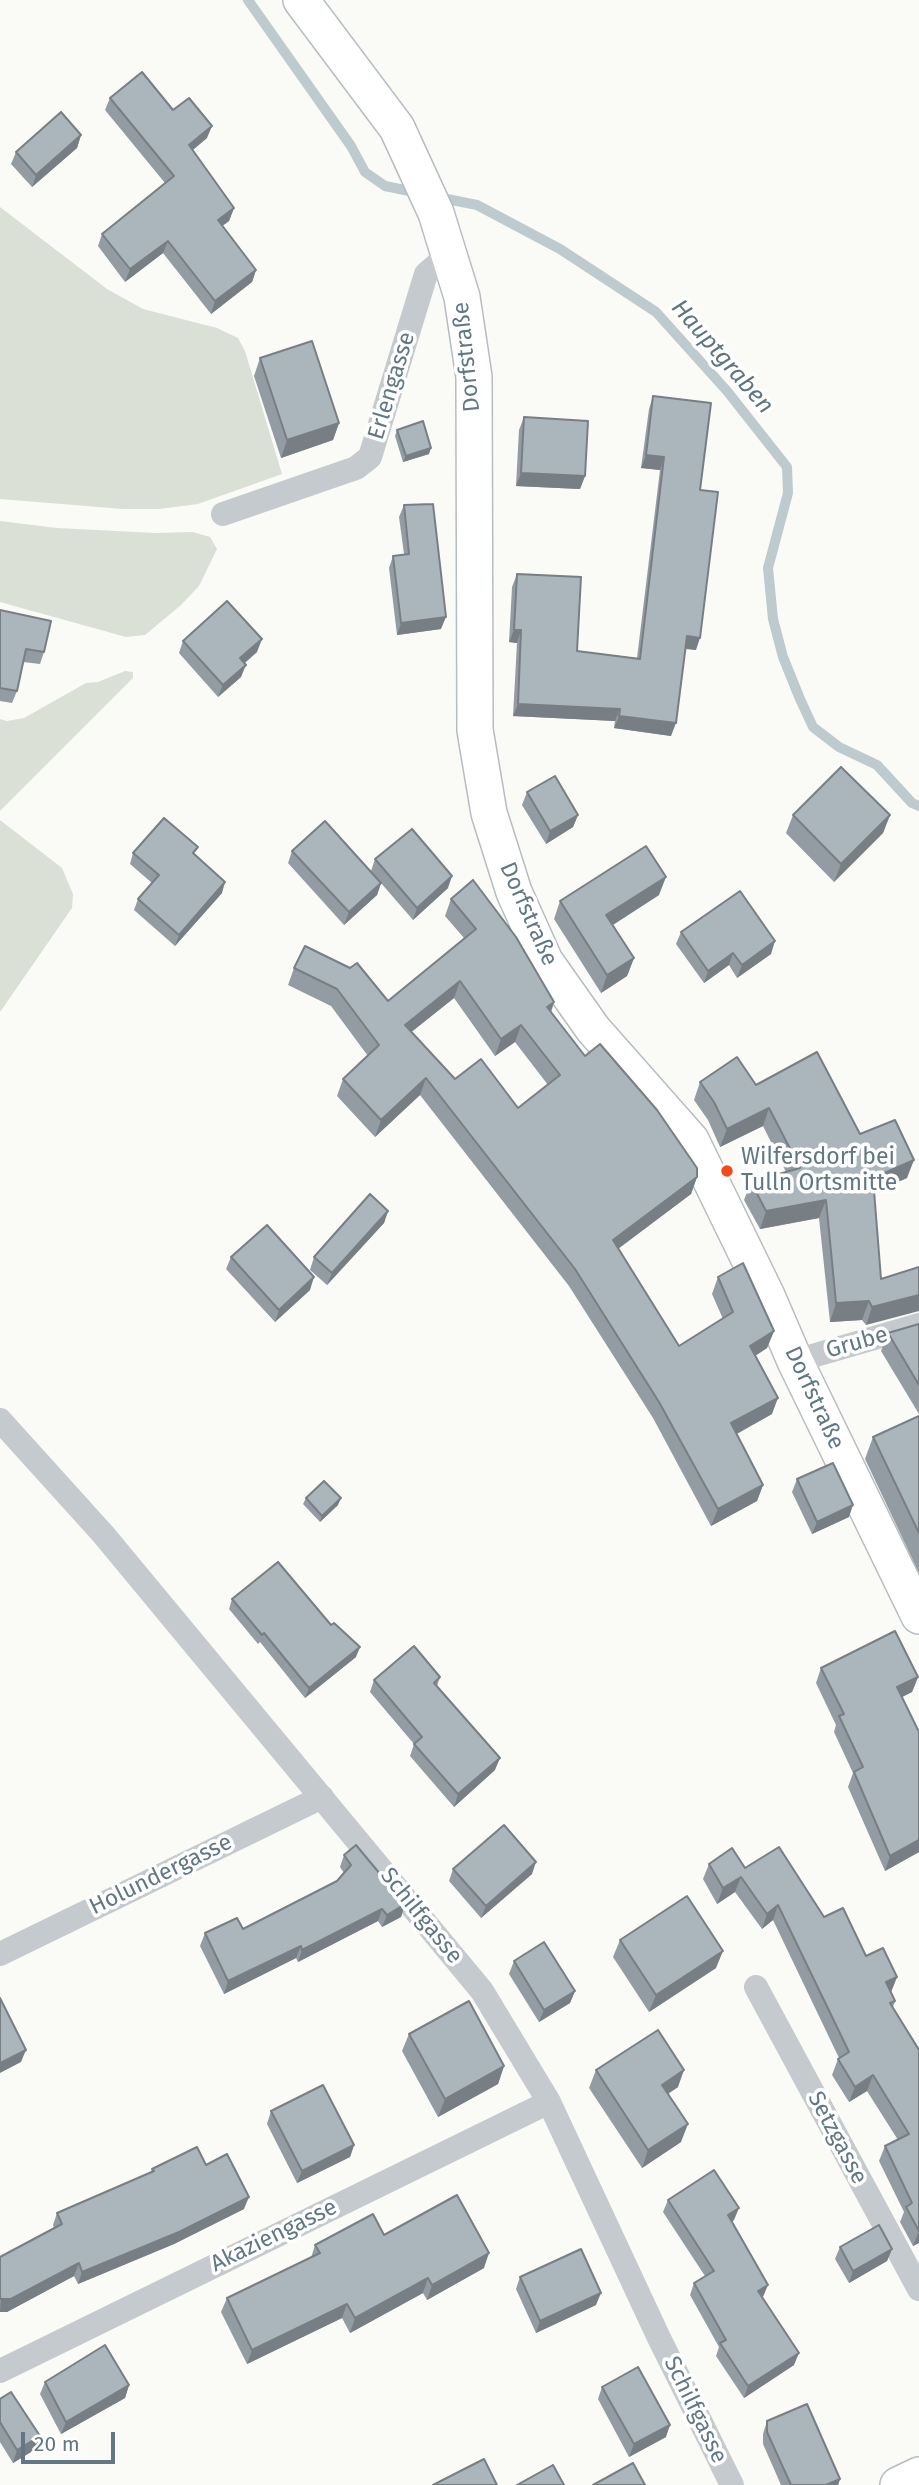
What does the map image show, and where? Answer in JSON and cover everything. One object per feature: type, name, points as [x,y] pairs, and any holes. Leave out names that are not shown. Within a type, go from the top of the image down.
[{"type":"street","name":"Dorfstraße","points":[[301,0],[397,128],[436,213],[462,297],[474,377],[475,730],[493,825],[514,892],[545,961],[593,1028],[691,1140],[919,1616]]},
{"type":"street","name":"Erlengasse","points":[[223,514],[356,468],[370,457],[426,274],[450,253]]},
{"type":"street","name":"Grube","points":[[795,1361],[919,1325]]},
{"type":"street","name":"Schilfgasse","points":[[0,1420],[103,1534],[482,1991],[549,2102],[653,2325],[732,2485]]},
{"type":"street","name":"Holundergasse","points":[[0,1954],[323,1797]]},
{"type":"street","name":"Setzgasse","points":[[756,1987],[919,2289]]},
{"type":"street","name":"Akaziengasse","points":[[0,2371],[549,2102]]},
{"type":"street","points":[[898,2485],[919,2475]]},
{"type":"shaded area","points":[[0,207],[107,289],[143,309],[217,328],[238,338],[245,351],[282,474],[198,504],[159,509],[123,509],[0,499]]},
{"type":"shaded area","points":[[0,521],[57,528],[193,532],[210,537],[217,549],[199,586],[181,605],[145,635],[126,637],[0,602]]},
{"type":"shaded area","points":[[125,671],[133,672],[133,678],[0,811],[0,719],[7,721],[24,718],[86,683],[98,682]]},
{"type":"shaded area","points":[[0,820],[62,868],[73,894],[72,908],[0,1012]]},
{"type":"building","points":[[142,72],[173,110],[189,98],[212,126],[189,145],[234,208],[218,220],[256,270],[215,301],[168,241],[130,269],[102,234],[174,176],[110,98]]},
{"type":"building","points":[[61,112],[81,135],[36,175],[16,152]]},
{"type":"building","points":[[312,341],[339,423],[287,440],[260,358]]},
{"type":"building","points":[[653,396],[711,403],[700,490],[718,492],[700,638],[687,636],[676,723],[619,716],[620,709],[518,704],[521,630],[514,630],[517,574],[581,577],[577,651],[640,659],[664,457],[646,455]]},
{"type":"building","points":[[524,417],[588,421],[585,476],[521,473]]},
{"type":"building","points":[[423,421],[431,448],[406,456],[397,430]]},
{"type":"building","points":[[433,504],[446,617],[401,623],[393,556],[409,554],[404,505]]},
{"type":"building","points":[[227,601],[262,639],[240,658],[246,665],[223,685],[183,641]]},
{"type":"building","points":[[0,610],[51,621],[44,652],[26,649],[17,691],[0,688]]},
{"type":"building","points":[[841,767],[890,815],[841,864],[793,815]]},
{"type":"building","points":[[555,776],[578,815],[550,831],[527,792]]},
{"type":"building","points":[[164,818],[198,847],[193,853],[225,882],[179,935],[138,899],[159,875],[133,853]]},
{"type":"building","points":[[325,821],[381,883],[349,912],[292,851]]},
{"type":"building","points":[[412,829],[452,876],[417,908],[375,859]]},
{"type":"building","points":[[646,846],[666,877],[606,915],[634,958],[607,975],[560,901]]},
{"type":"building","points":[[473,880],[516,937],[554,1002],[547,1007],[585,1056],[600,1044],[657,1110],[697,1168],[697,1177],[613,1240],[679,1346],[733,1312],[718,1277],[743,1263],[774,1331],[750,1346],[778,1398],[731,1423],[763,1485],[718,1509],[659,1402],[575,1269],[426,1078],[381,1120],[343,1079],[379,1045],[337,989],[294,968],[305,946],[350,968],[357,963],[388,1001],[476,929],[451,899]],"holes":[[[460,981],[501,1039],[521,1025],[560,1075],[518,1108],[481,1059],[455,1079],[405,1025]]]},
{"type":"building","points":[[740,891],[775,941],[742,965],[733,953],[708,971],[681,932]]},
{"type":"building","points":[[817,1052],[860,1134],[895,1120],[914,1160],[873,1178],[881,1279],[919,1267],[919,1295],[872,1307],[869,1301],[836,1303],[826,1200],[766,1211],[751,1182],[800,1168],[769,1108],[727,1129],[714,1102],[700,1082],[737,1057],[756,1085]]},
{"type":"building","points":[[370,1194],[388,1211],[332,1273],[314,1257]]},
{"type":"building","points":[[267,1225],[314,1277],[279,1310],[231,1257]]},
{"type":"building","points":[[919,1324],[919,1385],[888,1333]]},
{"type":"building","points":[[919,1416],[919,1533],[873,1437]]},
{"type":"building","points":[[833,1463],[853,1505],[817,1522],[797,1479]]},
{"type":"building","points":[[324,1481],[341,1498],[322,1516],[306,1498]]},
{"type":"building","points":[[278,1562],[331,1625],[334,1623],[360,1647],[309,1688],[232,1599]]},
{"type":"building","points":[[895,1631],[918,1677],[897,1687],[919,1732],[919,1840],[890,1856],[854,1772],[863,1767],[839,1716],[844,1714],[821,1668]]},
{"type":"building","points":[[414,1646],[440,1677],[434,1683],[500,1758],[458,1794],[414,1744],[422,1737],[374,1680]]},
{"type":"building","points":[[504,1825],[536,1862],[486,1906],[453,1869]]},
{"type":"building","points":[[356,1845],[405,1904],[387,1915],[382,1909],[302,1950],[301,1946],[228,1981],[205,1933],[237,1918],[243,1929],[337,1881],[351,1865],[344,1855]]},
{"type":"building","points":[[779,1847],[824,1917],[843,1908],[866,1956],[883,1948],[897,1977],[886,1982],[895,2001],[890,2003],[919,2050],[919,2231],[906,2207],[912,2203],[885,2146],[909,2134],[873,2075],[855,2087],[838,2059],[849,2052],[778,1905],[767,1914],[741,1877],[723,1888],[709,1864],[732,1848],[745,1868]]},
{"type":"building","points":[[687,1896],[723,1951],[656,1995],[620,1940]]},
{"type":"building","points":[[544,1942],[575,1991],[544,2010],[514,1961]]},
{"type":"building","points":[[0,1998],[26,2050],[0,2063]]},
{"type":"building","points":[[469,2001],[504,2066],[445,2099],[409,2034]]},
{"type":"building","points":[[658,2030],[684,2070],[662,2085],[688,2124],[648,2150],[596,2070]]},
{"type":"building","points":[[323,2085],[354,2145],[302,2171],[271,2111]]},
{"type":"building","points":[[197,2147],[206,2165],[227,2154],[249,2197],[179,2232],[82,2272],[79,2263],[11,2299],[1,2299],[0,2257],[62,2224],[57,2213],[154,2171],[152,2169]]},
{"type":"building","points":[[714,2170],[739,2208],[728,2215],[768,2285],[758,2291],[799,2353],[748,2386],[720,2343],[726,2340],[694,2283],[714,2271],[668,2200]]},
{"type":"building","points":[[457,2195],[489,2253],[432,2285],[428,2278],[355,2318],[347,2304],[252,2350],[227,2298],[320,2253],[315,2245],[373,2214],[384,2235]]},
{"type":"building","points":[[879,2225],[892,2249],[853,2271],[840,2247]]},
{"type":"building","points":[[581,2249],[601,2293],[540,2321],[520,2277]]},
{"type":"building","points":[[105,2345],[129,2385],[66,2422],[45,2382]]},
{"type":"building","points":[[638,2367],[670,2425],[634,2444],[602,2387]]},
{"type":"building","points":[[11,2392],[40,2436],[17,2450],[0,2422],[0,2399]]},
{"type":"building","points":[[807,2404],[840,2479],[826,2485],[791,2485],[767,2432],[767,2421]]},
{"type":"building","points":[[484,2459],[497,2485],[433,2485]]},
{"type":"building","points":[[633,2463],[645,2485],[593,2485]]},
{"type":"building","points":[[553,2465],[564,2485],[517,2485]]},
{"type":"waterway","name":"Hauptgraben","points":[[248,0],[351,146],[365,172],[385,186],[419,193]]},
{"type":"waterway","name":"Hauptgraben","points":[[437,197],[477,205],[560,249],[656,312],[727,391],[787,467],[788,493],[768,568],[773,619],[783,657],[800,699],[813,727],[839,747],[877,765],[912,803],[919,806]]},
{"type":"place","name":"Wilfersdorf bei Tulln Ortsmitte","points":[[727,1171]]}]
